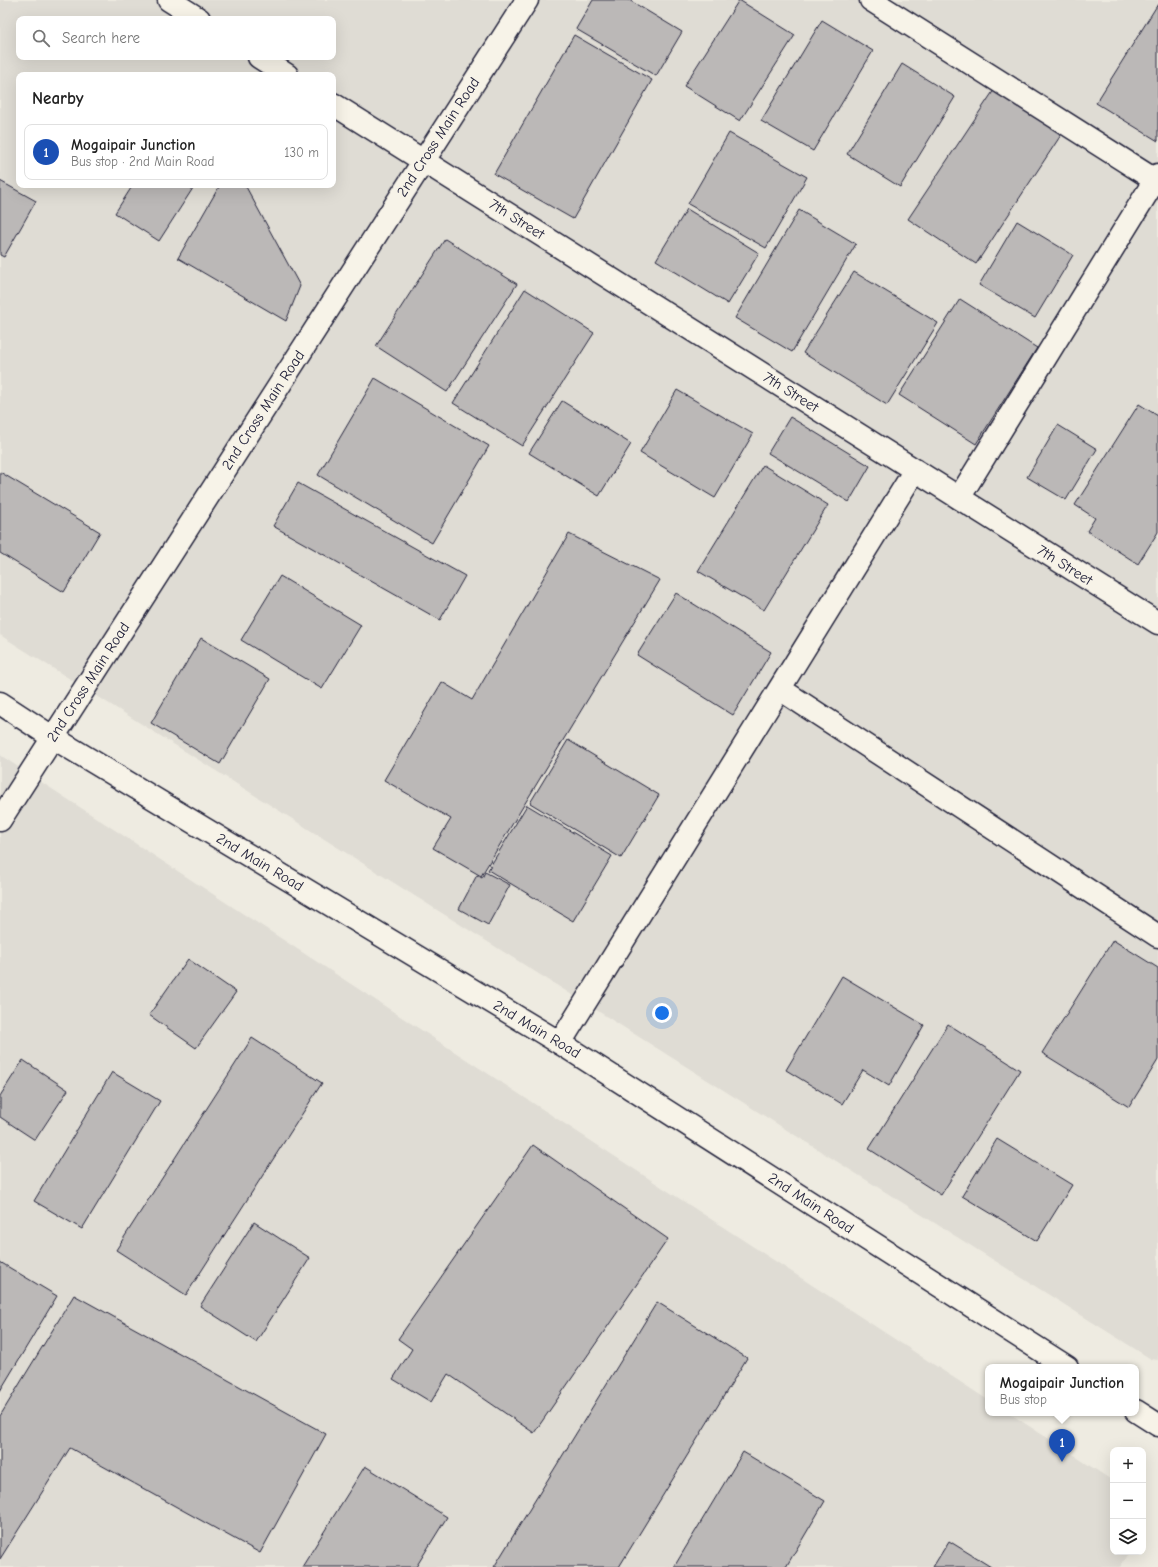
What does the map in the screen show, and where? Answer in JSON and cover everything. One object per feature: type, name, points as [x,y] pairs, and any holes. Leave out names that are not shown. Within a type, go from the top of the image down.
[{"type":"street","points":[[168,0],[194,16]]},
{"type":"street","name":"2nd Cross Main Road","points":[[0,820],[527,0]]},
{"type":"street","points":[[871,0],[1157,179],[959,498]]},
{"type":"street","points":[[264,60],[283,72]]},
{"type":"street","name":"7th Street","points":[[336,106],[1158,623]]},
{"type":"street","points":[[560,1043],[915,470]]},
{"type":"street","points":[[780,689],[1158,936]]},
{"type":"street","name":"2nd Main Road","points":[[0,703],[52,737],[560,1043],[1063,1364]]},
{"type":"street","points":[[1139,1413],[1158,1425]]},
{"type":"shaded area","points":[[0,0],[1158,0],[1158,1360],[1151,1359],[0,635]]},
{"type":"shaded area","points":[[0,755],[985,1398],[985,1416],[1014,1416],[1110,1479],[1110,1555],[1128,1555],[1120,1567],[0,1567]]},
{"type":"building","points":[[593,0],[629,0],[682,32],[656,76],[576,29]]},
{"type":"building","points":[[739,0],[795,35],[740,121],[684,86]]},
{"type":"building","points":[[1158,4],[1158,141],[1096,103]]},
{"type":"building","points":[[822,20],[873,51],[813,151],[761,121]]},
{"type":"building","points":[[574,35],[652,80],[573,219],[494,174]]},
{"type":"building","points":[[902,64],[955,97],[900,187],[847,154]]},
{"type":"building","points":[[996,87],[1063,132],[976,264],[908,219]]},
{"type":"building","points":[[729,133],[807,177],[766,248],[688,204]]},
{"type":"building","points":[[0,181],[36,201],[4,257],[0,255]]},
{"type":"building","points":[[131,188],[193,188],[159,241],[115,213]]},
{"type":"building","points":[[218,188],[247,188],[300,286],[286,321],[178,258]]},
{"type":"building","points":[[687,209],[759,253],[728,304],[656,260]]},
{"type":"building","points":[[799,210],[856,244],[792,352],[735,318]]},
{"type":"building","points":[[1017,221],[1073,255],[1035,318],[979,285]]},
{"type":"building","points":[[445,239],[517,284],[447,392],[376,346]]},
{"type":"building","points":[[854,272],[938,323],[887,405],[803,353]]},
{"type":"building","points":[[525,289],[594,333],[522,446],[453,403]]},
{"type":"building","points":[[960,299],[1037,348],[976,444],[899,395]]},
{"type":"building","points":[[375,378],[489,446],[432,543],[318,475]]},
{"type":"building","points":[[677,390],[753,434],[715,498],[640,453]]},
{"type":"building","points":[[562,401],[631,444],[599,496],[529,453]]},
{"type":"building","points":[[1139,404],[1158,416],[1158,532],[1138,564],[1087,531],[1095,518],[1075,505]]},
{"type":"building","points":[[790,417],[870,466],[849,502],[768,453]]},
{"type":"building","points":[[1058,425],[1097,449],[1066,500],[1027,477]]},
{"type":"building","points":[[763,465],[828,505],[764,610],[698,571]]},
{"type":"building","points":[[0,472],[100,532],[64,592],[0,553]]},
{"type":"building","points":[[298,483],[465,576],[440,620],[273,526]]},
{"type":"building","points":[[569,534],[660,580],[481,876],[433,848],[451,819],[384,780],[442,682],[472,700]]},
{"type":"building","points":[[280,576],[361,625],[322,689],[241,640]]},
{"type":"building","points":[[676,593],[771,652],[733,715],[637,655]]},
{"type":"building","points":[[201,638],[270,679],[220,764],[151,723]]},
{"type":"building","points":[[568,740],[659,795],[621,858],[530,803]]},
{"type":"building","points":[[527,805],[612,856],[573,921],[488,870]]},
{"type":"building","points":[[485,872],[510,885],[488,925],[459,909],[477,875],[482,878]]},
{"type":"building","points":[[1113,940],[1158,968],[1158,1060],[1129,1107],[1042,1053]]},
{"type":"building","points":[[188,959],[236,992],[196,1048],[149,1015]]},
{"type":"building","points":[[842,976],[924,1025],[889,1086],[863,1070],[842,1104],[786,1070]]},
{"type":"building","points":[[948,1024],[1020,1070],[941,1195],[869,1149]]},
{"type":"building","points":[[252,1038],[322,1083],[186,1295],[116,1250]]},
{"type":"building","points":[[23,1060],[68,1090],[35,1140],[0,1117],[0,1096]]},
{"type":"building","points":[[112,1072],[160,1101],[82,1229],[34,1201]]},
{"type":"building","points":[[997,1139],[1072,1185],[1037,1241],[962,1196]]},
{"type":"building","points":[[533,1145],[668,1239],[534,1433],[448,1374],[431,1402],[393,1379],[412,1349],[398,1339]]},
{"type":"building","points":[[254,1222],[310,1258],[256,1342],[200,1306]]},
{"type":"building","points":[[0,1262],[57,1296],[0,1391]]},
{"type":"building","points":[[74,1295],[326,1434],[260,1553],[70,1448],[0,1559],[0,1416]]},
{"type":"building","points":[[657,1302],[747,1358],[619,1567],[494,1567]]},
{"type":"building","points":[[743,1452],[825,1501],[786,1567],[674,1567]]},
{"type":"building","points":[[365,1466],[447,1517],[416,1567],[302,1567]]},
{"type":"building","points":[[949,1541],[991,1567],[933,1567]]},
{"type":"place","name":"Mogaipair Junction","points":[[1062,1462]]}]
